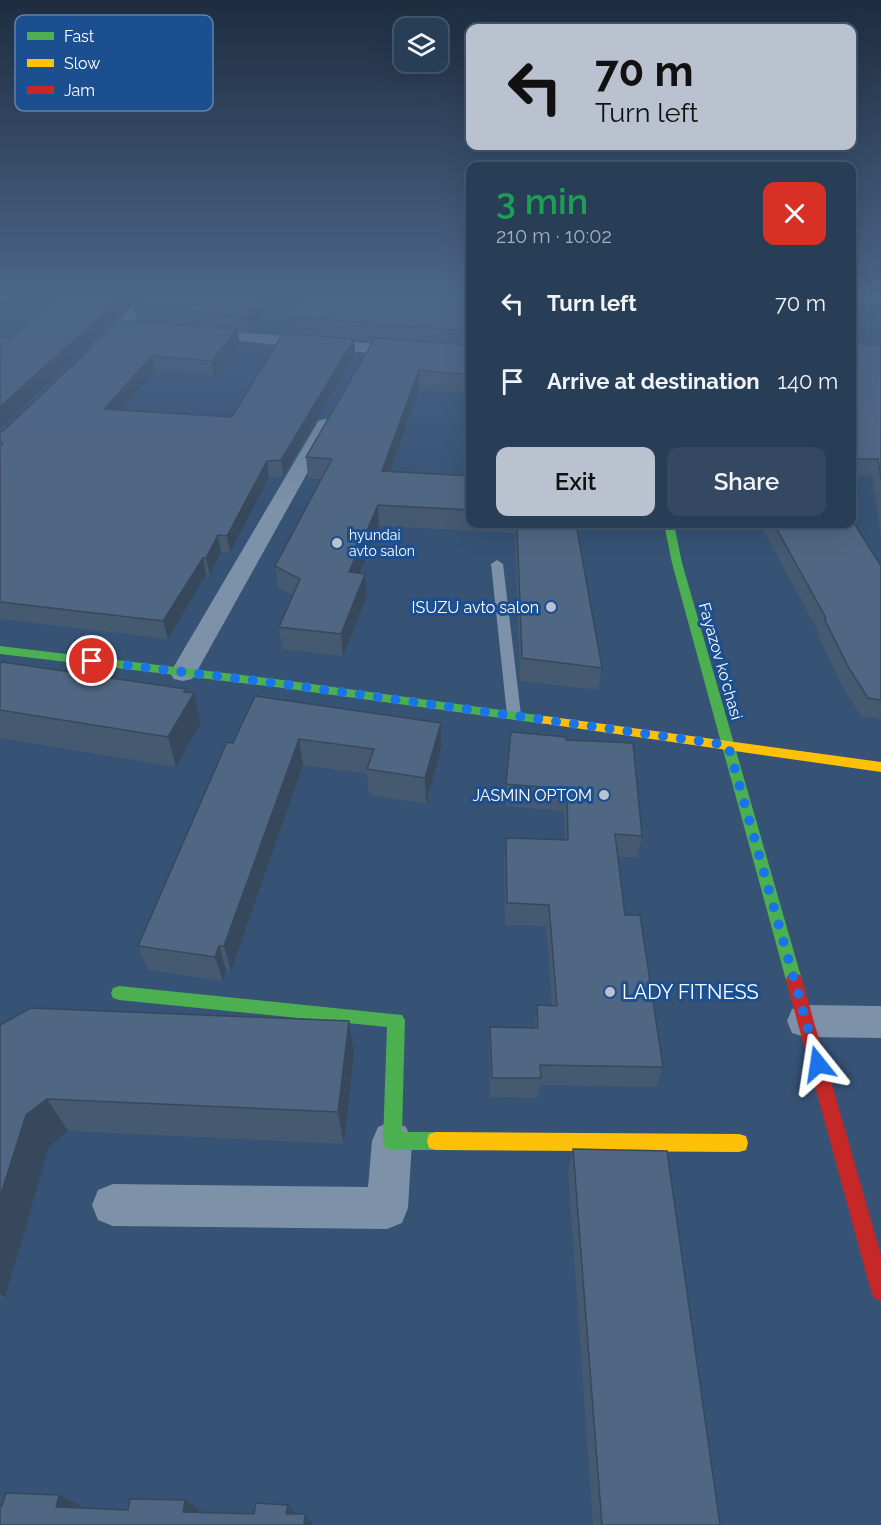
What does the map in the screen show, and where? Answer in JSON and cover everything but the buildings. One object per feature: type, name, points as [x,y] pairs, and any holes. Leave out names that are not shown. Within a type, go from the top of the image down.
[{"type":"street","points":[[357,369],[360,364]]},
{"type":"street","points":[[183,673],[334,410]]},
{"type":"street","name":"Fayazov ko'chasi","points":[[670,528],[676,563],[806,1021],[874,1239],[881,1291]]},
{"type":"street","points":[[0,650],[514,716],[881,767]]},
{"type":"street","points":[[113,1205],[387,1208],[396,1020],[119,993]]},
{"type":"street","points":[[806,1021],[881,1022]]},
{"type":"street","points":[[392,1141],[739,1143]]},
{"type":"lane","points":[[496,564],[514,716]]},
{"type":"traffic: fast","points":[[670,528],[677,563],[794,980]]},
{"type":"traffic: fast","points":[[0,650],[275,683],[545,720]]},
{"type":"traffic: fast","points":[[119,993],[396,1020],[392,1141],[436,1141]]},
{"type":"traffic: slow","points":[[545,720],[881,767]]},
{"type":"traffic: slow","points":[[436,1141],[739,1143]]},
{"type":"traffic: jam","points":[[794,980],[881,1291]]},
{"type":"place","name":"hyundai avto salon","points":[[337,543]]},
{"type":"place","name":"ISUZU avto salon","points":[[551,607]]},
{"type":"place","name":"JASMIN OPTOM","points":[[604,795]]},
{"type":"place","name":"LADY FITNESS","points":[[610,992]]},
{"type":"route","points":[[92,661],[275,683],[728,745],[818,1064]]}]
